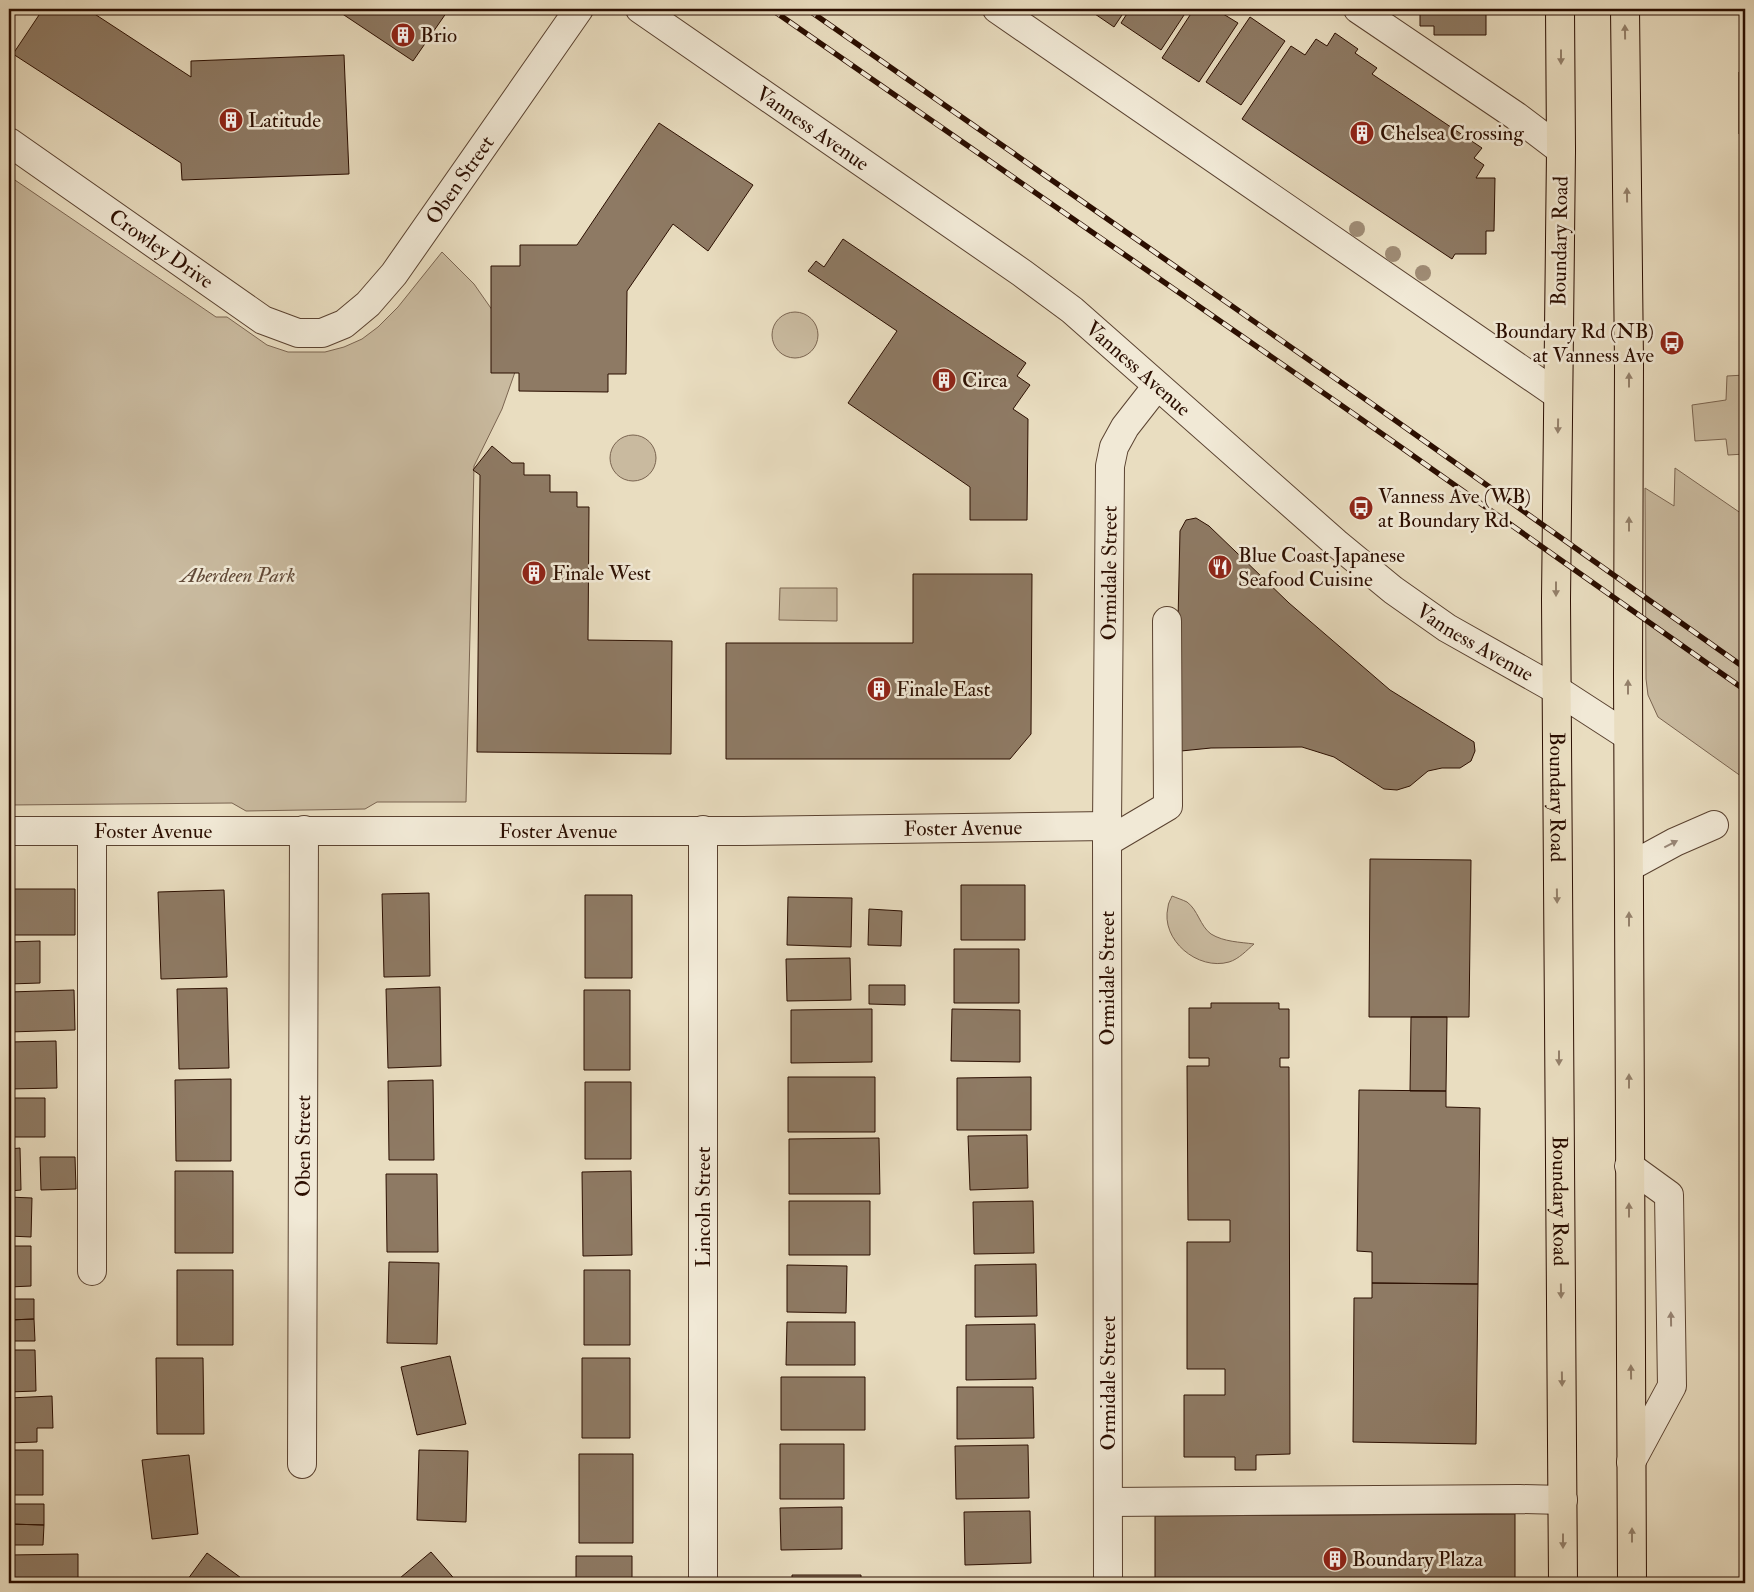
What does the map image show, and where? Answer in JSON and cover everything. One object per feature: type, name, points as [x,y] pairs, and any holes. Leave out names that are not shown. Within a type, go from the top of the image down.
[{"type":"main road","name":"Boundary Road","points":[[1560,9],[1561,150],[1556,577],[1564,1500],[1563,1583]]},
{"type":"main road","points":[[1624,9],[1629,362],[1629,1166],[1632,1583]]},
{"type":"street","name":"Oben Street","points":[[322,334],[344,324],[368,304],[394,274],[580,9]]},
{"type":"street","name":"Vanness Avenue","points":[[640,9],[1072,310],[1393,590],[1447,628],[1557,690],[1628,736]]},
{"type":"street","points":[[997,9],[1558,395]]},
{"type":"street","points":[[1358,9],[1516,116],[1561,150]]},
{"type":"street","name":"Crowley Drive","points":[[9,142],[263,320],[298,334],[322,334]]},
{"type":"street","name":"Ormidale Street","points":[[1108,1583],[1107,834],[1110,466],[1114,447],[1125,427],[1157,386]]},
{"type":"street","points":[[1107,834],[1168,806],[1167,621]]},
{"type":"street","points":[[1629,867],[1675,842],[1714,825]]},
{"type":"street","name":"Oben Street","points":[[302,1464],[304,830]]},
{"type":"street","name":"Foster Avenue","points":[[9,831],[703,830],[1107,834]]},
{"type":"street","name":"Lincoln Street","points":[[703,830],[703,1583]]},
{"type":"street","points":[[92,831],[92,1271]]},
{"type":"street","points":[[1629,1166],[1669,1195],[1672,1386],[1631,1462]]},
{"type":"street","points":[[1109,1502],[1564,1500]]},
{"type":"green space","name":"Aberdeen Park","points":[[9,176],[216,317],[227,317],[267,345],[288,352],[325,352],[344,347],[362,339],[378,327],[398,307],[442,252],[474,284],[502,324],[515,372],[502,409],[474,466],[466,802],[377,802],[365,809],[246,811],[232,803],[9,805]]},
{"type":"green space","points":[[800,312],[812,318],[817,326],[817,344],[812,352],[804,357],[790,358],[778,352],[773,344],[772,330],[778,318],[786,313]]},
{"type":"green space","points":[[1745,375],[1745,454],[1728,455],[1726,439],[1695,441],[1692,405],[1726,400],[1727,376]]},
{"type":"green space","points":[[628,435],[638,435],[650,441],[655,449],[655,467],[650,475],[642,480],[628,481],[620,478],[613,471],[610,463],[610,453],[613,445],[620,438]]},
{"type":"green space","points":[[1675,468],[1745,516],[1745,779],[1658,717],[1648,695],[1646,679],[1645,488],[1674,506]]},
{"type":"green space","points":[[780,588],[837,588],[837,621],[779,620]]},
{"type":"green space","points":[[1172,896],[1191,905],[1207,931],[1216,937],[1254,944],[1239,957],[1229,962],[1217,964],[1205,962],[1194,957],[1184,950],[1170,931],[1167,919],[1168,906]]},
{"type":"building","name":"Latitude","points":[[43,9],[87,9],[191,77],[191,61],[344,55],[349,174],[182,180],[181,163],[13,54]]},
{"type":"building","name":"Brio","points":[[335,9],[449,9],[413,61]]},
{"type":"building","points":[[1099,9],[1126,9],[1114,27],[1095,14]]},
{"type":"building","points":[[1130,9],[1188,9],[1161,50],[1121,23]]},
{"type":"building","points":[[1194,9],[1215,9],[1238,23],[1199,82],[1162,58]]},
{"type":"building","points":[[1404,9],[1486,9],[1486,35],[1434,35],[1434,26],[1420,26],[1420,14],[1404,14]]},
{"type":"building","points":[[1250,17],[1285,41],[1241,105],[1206,82]]},
{"type":"building","name":"Chelsea Crossing","points":[[1335,33],[1358,49],[1355,53],[1377,68],[1372,74],[1482,148],[1474,158],[1484,165],[1476,178],[1495,178],[1494,231],[1486,231],[1486,254],[1455,254],[1452,259],[1242,119],[1291,46],[1305,55],[1316,39],[1327,46]]},
{"type":"building","points":[[1739,72],[1745,72],[1745,134],[1739,134]]},
{"type":"building","points":[[659,123],[753,185],[708,251],[673,224],[627,291],[626,374],[608,374],[608,392],[519,391],[519,373],[491,373],[491,266],[520,266],[520,245],[577,245]]},
{"type":"building","points":[[1741,156],[1745,156],[1745,277],[1741,277]]},
{"type":"building","name":"Circa","points":[[843,239],[1026,363],[1017,376],[1030,385],[1013,409],[1028,419],[1027,520],[970,520],[970,487],[848,403],[897,331],[808,271],[816,261],[824,267]]},
{"type":"building","name":"Finale West","points":[[492,446],[512,463],[524,463],[524,475],[550,475],[550,492],[577,492],[577,507],[589,507],[588,640],[672,641],[671,754],[477,752],[480,475],[473,470]]},
{"type":"building","points":[[1196,518],[1209,526],[1289,603],[1390,690],[1474,742],[1475,751],[1471,761],[1460,768],[1442,768],[1428,771],[1410,786],[1397,790],[1384,789],[1334,757],[1302,747],[1211,748],[1181,751],[1178,621],[1180,531],[1186,520]]},
{"type":"building","name":"Finale East","points":[[913,574],[1032,574],[1031,734],[1010,759],[726,759],[726,643],[913,643]]},
{"type":"building","points":[[1370,859],[1471,860],[1469,1017],[1369,1017]]},
{"type":"building","points":[[961,885],[1025,885],[1025,940],[961,940]]},
{"type":"building","points":[[9,889],[75,889],[75,935],[9,935]]},
{"type":"building","points":[[224,890],[227,977],[161,979],[158,892]]},
{"type":"building","points":[[429,893],[430,976],[384,977],[382,894]]},
{"type":"building","points":[[585,895],[632,895],[632,978],[585,978]]},
{"type":"building","points":[[788,897],[852,898],[851,947],[787,945]]},
{"type":"building","points":[[869,909],[902,911],[901,946],[868,945]]},
{"type":"building","points":[[40,941],[40,983],[9,984],[9,942]]},
{"type":"building","points":[[954,949],[1019,949],[1019,1003],[954,1003]]},
{"type":"building","points":[[850,958],[851,1000],[787,1001],[786,959]]},
{"type":"building","points":[[869,985],[905,985],[905,1005],[869,1004]]},
{"type":"building","points":[[440,987],[441,1066],[388,1068],[386,989]]},
{"type":"building","points":[[227,988],[229,1068],[179,1069],[177,989]]},
{"type":"building","points":[[74,990],[75,1030],[9,1032],[9,992]]},
{"type":"building","points":[[584,990],[630,990],[630,1070],[584,1070]]},
{"type":"building","points":[[1211,1003],[1279,1003],[1279,1009],[1289,1009],[1289,1058],[1280,1058],[1280,1067],[1289,1067],[1290,1454],[1256,1455],[1256,1470],[1235,1470],[1235,1457],[1184,1457],[1184,1395],[1225,1395],[1225,1369],[1187,1369],[1187,1242],[1230,1242],[1230,1220],[1188,1220],[1187,1066],[1209,1066],[1209,1058],[1189,1058],[1189,1008],[1211,1008]]},
{"type":"building","points":[[872,1009],[872,1062],[791,1063],[791,1010]]},
{"type":"building","points":[[952,1009],[1020,1010],[1020,1062],[951,1061]]},
{"type":"building","points":[[1411,1017],[1447,1017],[1446,1091],[1410,1091]]},
{"type":"building","points":[[56,1041],[57,1088],[9,1089],[9,1042]]},
{"type":"building","points":[[788,1077],[875,1077],[875,1132],[788,1132]]},
{"type":"building","points":[[1031,1077],[1031,1130],[957,1130],[957,1078]]},
{"type":"building","points":[[231,1079],[231,1161],[176,1161],[175,1080]]},
{"type":"building","points":[[433,1080],[434,1160],[389,1160],[388,1081]]},
{"type":"building","points":[[585,1082],[631,1082],[631,1159],[585,1159]]},
{"type":"building","points":[[1359,1090],[1446,1091],[1446,1107],[1480,1108],[1478,1284],[1372,1283],[1372,1252],[1357,1251]]},
{"type":"building","points":[[9,1098],[45,1098],[45,1137],[9,1137]]},
{"type":"building","points":[[1027,1135],[1028,1188],[970,1190],[968,1136]]},
{"type":"building","points":[[879,1138],[880,1194],[789,1194],[789,1139]]},
{"type":"building","points":[[20,1148],[21,1190],[9,1191],[9,1149]]},
{"type":"building","points":[[40,1157],[75,1157],[76,1189],[41,1190]]},
{"type":"building","points":[[175,1171],[233,1171],[233,1253],[175,1253]]},
{"type":"building","points":[[631,1171],[632,1255],[583,1256],[582,1172]]},
{"type":"building","points":[[386,1174],[437,1174],[438,1252],[387,1252]]},
{"type":"building","points":[[9,1197],[32,1198],[31,1237],[9,1236]]},
{"type":"building","points":[[789,1201],[870,1201],[870,1255],[789,1255]]},
{"type":"building","points":[[1033,1201],[1034,1253],[974,1254],[973,1202]]},
{"type":"building","points":[[9,1246],[31,1246],[31,1286],[9,1287]]},
{"type":"building","points":[[389,1262],[439,1263],[437,1344],[387,1343]]},
{"type":"building","points":[[1036,1264],[1037,1316],[975,1317],[975,1265]]},
{"type":"building","points":[[787,1265],[847,1266],[846,1313],[787,1312]]},
{"type":"building","points":[[177,1270],[233,1270],[233,1345],[177,1345]]},
{"type":"building","points":[[584,1270],[630,1270],[630,1345],[584,1345]]},
{"type":"building","points":[[1372,1283],[1478,1284],[1476,1444],[1353,1442],[1354,1298],[1372,1298]]},
{"type":"building","points":[[9,1299],[34,1299],[34,1319],[9,1320]]},
{"type":"building","points":[[34,1319],[35,1341],[9,1341],[9,1320]]},
{"type":"building","points":[[787,1322],[855,1322],[855,1365],[786,1365]]},
{"type":"building","points":[[1035,1324],[1036,1379],[966,1380],[966,1325]]},
{"type":"building","points":[[9,1350],[35,1350],[36,1391],[9,1392]]},
{"type":"building","points":[[450,1356],[466,1424],[417,1435],[401,1367]]},
{"type":"building","points":[[156,1358],[203,1358],[204,1434],[157,1434]]},
{"type":"building","points":[[582,1358],[630,1358],[630,1438],[582,1438]]},
{"type":"building","points":[[781,1377],[865,1377],[865,1430],[781,1430]]},
{"type":"building","points":[[957,1387],[1033,1387],[1034,1438],[957,1439]]},
{"type":"building","points":[[52,1396],[53,1428],[37,1428],[37,1442],[9,1443],[9,1398]]},
{"type":"building","points":[[780,1444],[844,1444],[844,1499],[780,1499]]},
{"type":"building","points":[[1028,1445],[1029,1498],[956,1499],[955,1446]]},
{"type":"building","points":[[9,1450],[43,1450],[43,1495],[9,1495]]},
{"type":"building","points":[[419,1450],[468,1451],[466,1522],[417,1520]]},
{"type":"building","points":[[579,1454],[633,1454],[633,1543],[579,1543]]},
{"type":"building","points":[[189,1455],[198,1534],[152,1539],[142,1460]]},
{"type":"building","points":[[9,1504],[44,1504],[44,1525],[9,1524]]},
{"type":"building","points":[[842,1507],[842,1549],[781,1550],[780,1508]]},
{"type":"building","points":[[1030,1511],[1031,1563],[965,1565],[964,1512]]},
{"type":"building","name":"Boundary Plaza","points":[[1515,1514],[1515,1583],[1155,1583],[1155,1516]]},
{"type":"building","points":[[9,1524],[44,1525],[43,1545],[9,1545]]},
{"type":"building","points":[[431,1552],[458,1583],[394,1583]]},
{"type":"building","points":[[207,1553],[248,1583],[185,1583]]},
{"type":"building","points":[[78,1554],[78,1583],[9,1583],[9,1555]]},
{"type":"building","points":[[576,1556],[632,1556],[632,1583],[576,1583]]},
{"type":"building","points":[[792,1575],[861,1575],[861,1583],[792,1583]]},
{"type":"railway","points":[[771,9],[1361,419],[1745,690]]},
{"type":"railway","points":[[807,9],[1375,406],[1745,668]]},
{"type":"place","name":"Brio","points":[[403,35]]},
{"type":"place","name":"Latitude","points":[[231,120]]},
{"type":"place","name":"Chelsea Crossing","points":[[1362,133]]},
{"type":"place","name":"Boundary Rd (NB) at Vanness Ave","points":[[1672,343]]},
{"type":"place","name":"Circa","points":[[944,380]]},
{"type":"place","name":"Vanness Ave (WB) at Boundary Rd","points":[[1361,508]]},
{"type":"place","name":"Blue Coast Japanese Seafood Cuisine","points":[[1220,567]]},
{"type":"place","name":"Finale West","points":[[534,573]]},
{"type":"place","name":"Finale East","points":[[879,689]]},
{"type":"place","name":"Boundary Plaza","points":[[1335,1559]]}]
